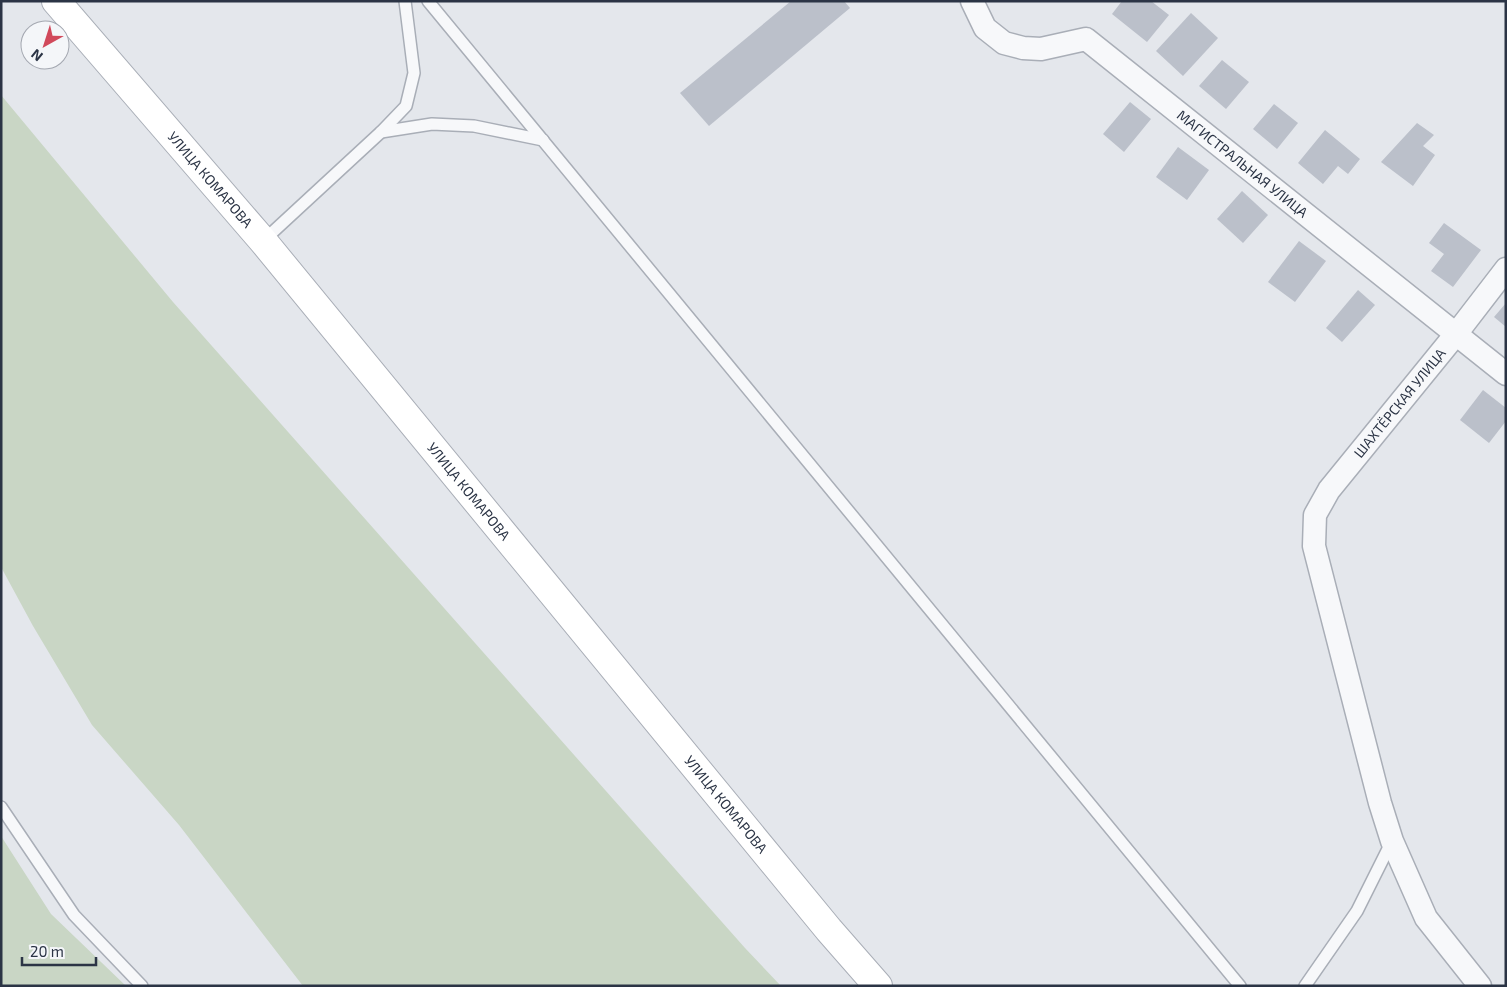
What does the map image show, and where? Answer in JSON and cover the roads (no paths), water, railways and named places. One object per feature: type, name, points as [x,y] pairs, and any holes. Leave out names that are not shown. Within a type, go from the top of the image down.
[{"type":"street","name":"УЛИЦА КОМАРОВА","points":[[56,1],[263,242],[816,915],[878,986]]},
{"type":"street","name":"МАГИСТРАЛЬНАЯ УЛИЦА","points":[[972,1],[985,28],[1004,43],[1023,48],[1041,49],[1086,39],[1506,374]]},
{"type":"street","name":"ШАХТЁРСКАЯ УЛИЦА","points":[[1480,986],[1426,918],[1392,841],[1380,803],[1314,546],[1315,515],[1329,490],[1456,334],[1506,269]]},
{"type":"lane","points":[[263,242],[381,132],[406,106],[414,74],[405,1]]},
{"type":"lane","points":[[428,1],[1240,986]]},
{"type":"lane","points":[[381,132],[432,124],[474,126],[543,140]]},
{"type":"lane","points":[[1,807],[74,915],[142,986]]},
{"type":"lane","points":[[1305,986],[1357,911],[1392,841]]}]
